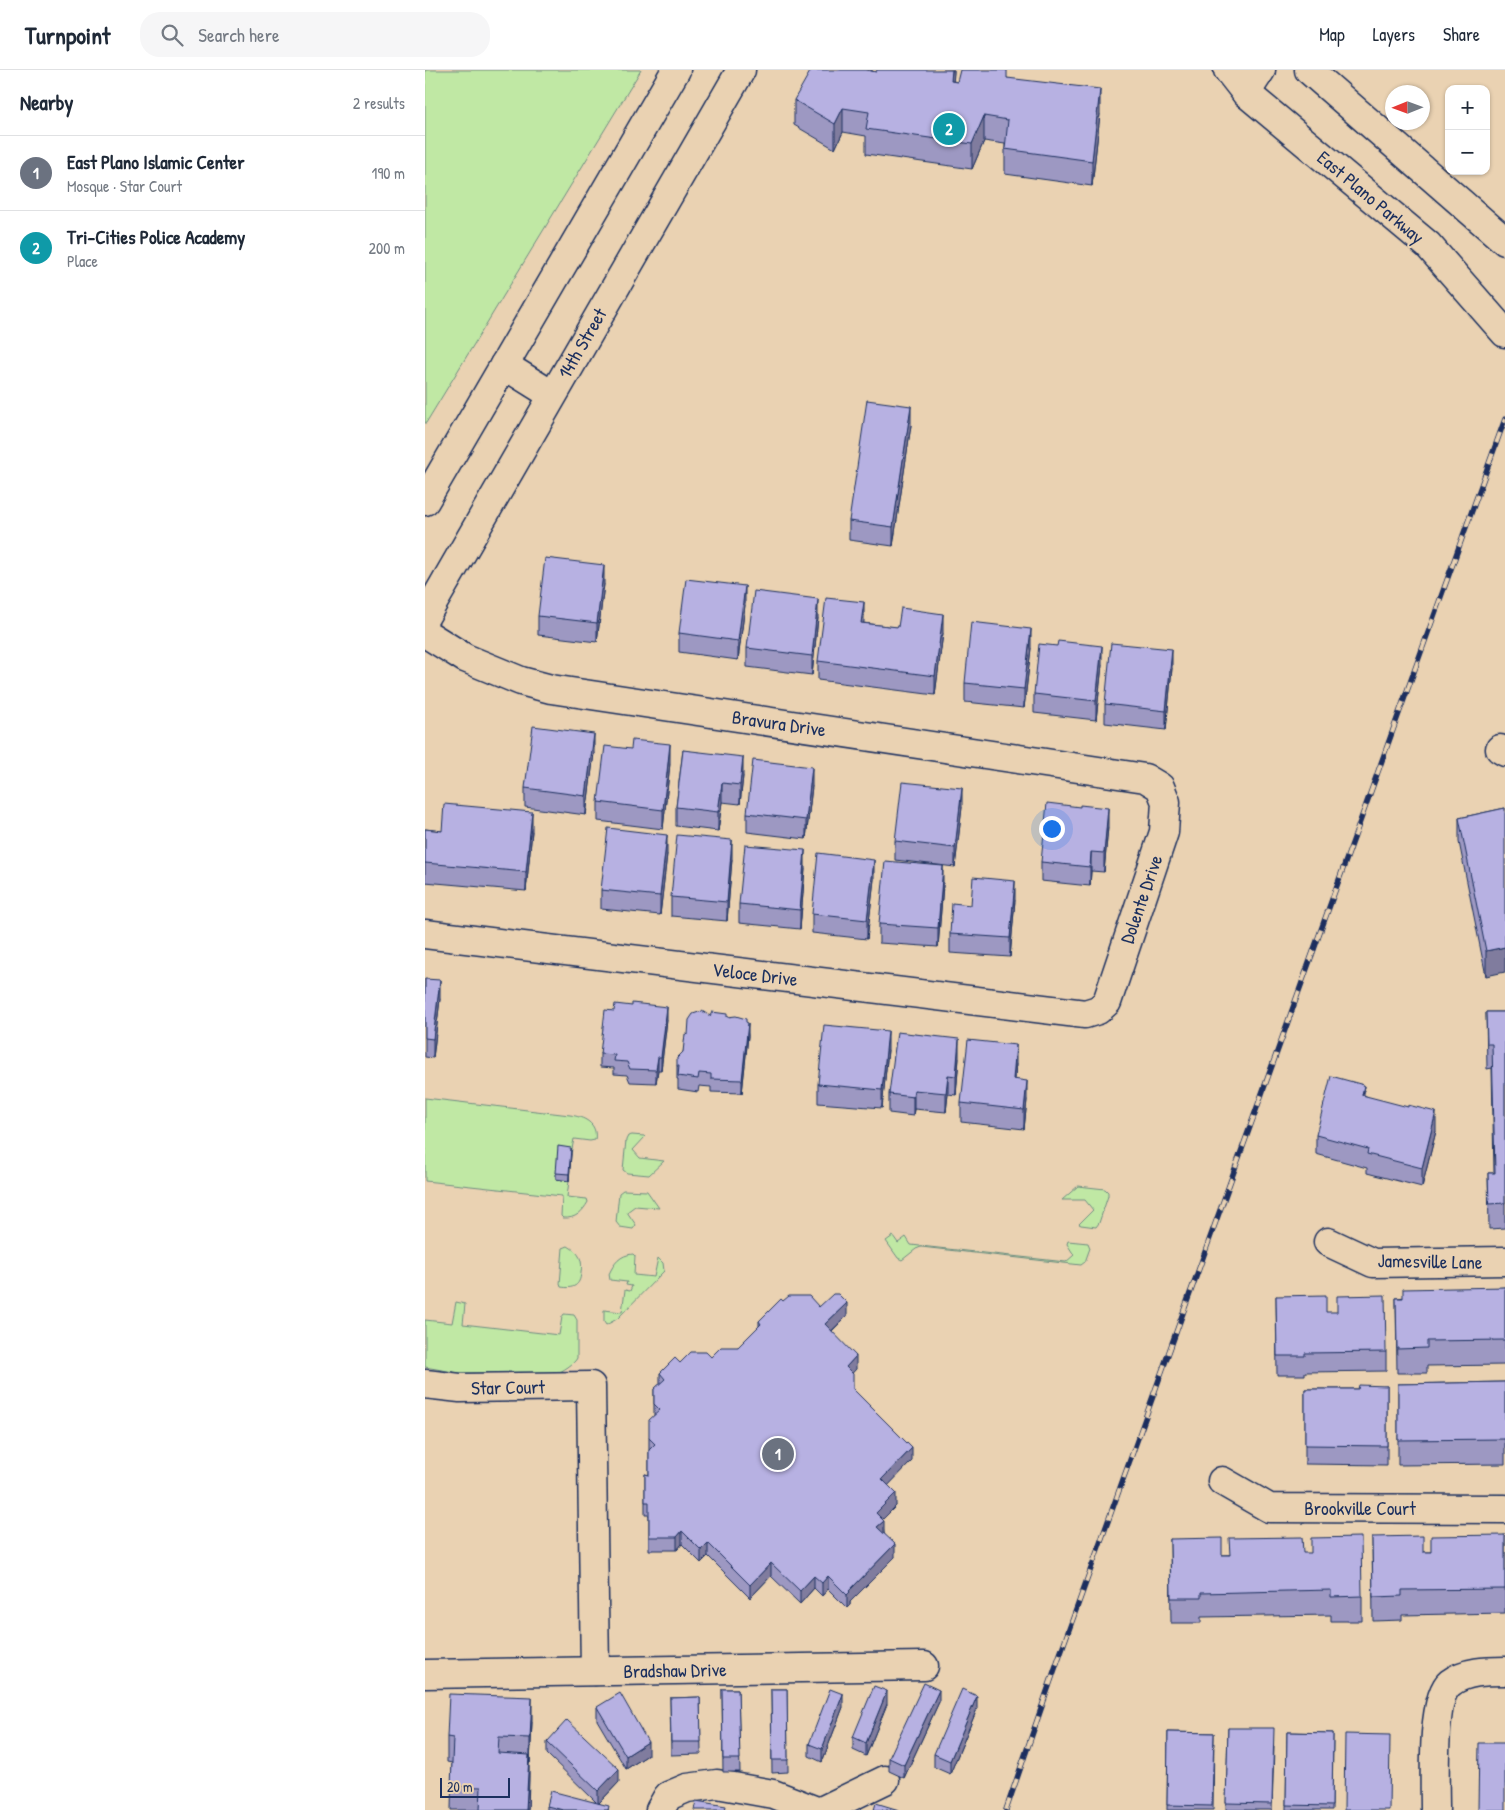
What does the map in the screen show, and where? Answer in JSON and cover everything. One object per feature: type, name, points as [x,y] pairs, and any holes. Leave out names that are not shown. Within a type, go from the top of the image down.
[{"type":"street","points":[[425,501],[676,70]]},
{"type":"street","name":"14th Street","points":[[425,618],[741,70]]},
{"type":"street","name":"East Plano Parkway","points":[[1228,70],[1246,93],[1429,245],[1505,333]]},
{"type":"street","points":[[1246,93],[1261,70]]},
{"type":"street","points":[[1309,70],[1505,241]]},
{"type":"street","points":[[504,365],[552,395]]},
{"type":"street","name":"Bravura Drive","points":[[425,633],[465,658],[521,680],[551,689],[1145,778]]},
{"type":"street","name":"Dolente Drive","points":[[1085,1014],[1098,1010],[1107,1002],[1164,832],[1166,802],[1160,787],[1145,778]]},
{"type":"street","name":"Veloce Drive","points":[[425,934],[1085,1014]]},
{"type":"street","name":"Jamesville Lane","points":[[1328,1242],[1373,1263],[1505,1262]]},
{"type":"street","name":"Star Court","points":[[425,1384],[459,1388],[591,1386],[595,1670]]},
{"type":"street","name":"Brookville Court","points":[[1222,1481],[1269,1508],[1505,1509]]},
{"type":"street","name":"Bradshaw Drive","points":[[425,1674],[924,1666]]},
{"type":"street","points":[[1435,1810],[1436,1725],[1439,1703],[1449,1684],[1467,1674],[1505,1671]]},
{"type":"street","points":[[823,1810],[885,1780]]},
{"type":"street","points":[[660,1810],[668,1796],[687,1788],[717,1784],[773,1794],[814,1810]]},
{"type":"green space","points":[[425,70],[641,70],[426,423],[425,423]]},
{"type":"green space","points":[[425,1098],[570,1115],[585,1119],[594,1129],[595,1140],[574,1139],[571,1154],[559,1153],[556,1179],[569,1181],[567,1197],[587,1199],[586,1206],[575,1216],[563,1218],[561,1216],[562,1196],[425,1181]]},
{"type":"green space","points":[[628,1136],[645,1137],[633,1150],[640,1158],[664,1161],[649,1175],[627,1173],[623,1170],[626,1140]]},
{"type":"green space","points":[[1078,1186],[1105,1189],[1108,1192],[1099,1223],[1096,1227],[1079,1224],[1093,1210],[1085,1200],[1062,1200]]},
{"type":"green space","points":[[623,1190],[647,1191],[659,1208],[635,1206],[627,1212],[636,1225],[633,1229],[620,1227],[616,1222],[619,1193]]},
{"type":"green space","points":[[893,1236],[898,1243],[906,1237],[911,1245],[1066,1262],[1074,1255],[1067,1244],[1068,1241],[1088,1243],[1090,1248],[1085,1262],[1081,1265],[921,1247],[902,1260],[898,1258],[886,1241]]},
{"type":"green space","points":[[568,1246],[578,1254],[582,1268],[577,1284],[565,1288],[561,1287],[560,1284],[563,1248]]},
{"type":"green space","points":[[633,1254],[635,1256],[634,1275],[654,1277],[658,1258],[663,1263],[664,1271],[617,1319],[606,1325],[604,1322],[604,1310],[622,1312],[625,1290],[630,1291],[632,1286],[626,1285],[627,1282],[610,1280],[609,1274],[618,1260]]},
{"type":"green space","points":[[456,1302],[465,1304],[463,1324],[559,1335],[564,1314],[574,1315],[577,1320],[577,1358],[568,1367],[556,1373],[459,1373],[425,1367],[425,1320],[452,1323]]},
{"type":"building","points":[[811,70],[866,70],[876,72],[877,70],[952,70],[951,81],[957,82],[960,70],[1007,70],[1007,78],[1100,89],[1092,161],[1005,149],[1008,120],[984,116],[972,144],[866,129],[869,112],[843,108],[835,124],[794,100]]},
{"type":"building","points":[[867,400],[911,406],[893,527],[849,521]]},
{"type":"building","points":[[545,558],[604,565],[597,623],[538,616]]},
{"type":"building","points":[[686,579],[745,586],[738,641],[679,633]]},
{"type":"building","points":[[754,591],[818,599],[812,656],[747,648]]},
{"type":"building","points":[[826,598],[864,602],[861,623],[898,627],[901,608],[943,614],[935,676],[818,661]]},
{"type":"building","points":[[971,622],[1031,629],[1024,689],[965,683]]},
{"type":"building","points":[[1058,641],[1102,646],[1096,701],[1034,694],[1039,644],[1057,646]]},
{"type":"building","points":[[1111,643],[1172,649],[1166,711],[1105,704]]},
{"type":"building","points":[[533,726],[594,734],[586,796],[525,788]]},
{"type":"building","points":[[632,740],[670,744],[663,810],[598,802],[605,746],[631,749]]},
{"type":"building","points":[[683,750],[743,757],[740,785],[722,783],[718,812],[676,807]]},
{"type":"building","points":[[753,760],[812,767],[806,820],[747,813]]},
{"type":"building","points":[[902,782],[962,788],[955,848],[895,841]]},
{"type":"building","points":[[1047,803],[1108,808],[1104,853],[1091,852],[1090,867],[1041,862]]},
{"type":"building","points":[[444,804],[532,812],[526,872],[425,863],[425,829],[442,831]]},
{"type":"building","points":[[1505,808],[1505,947],[1486,951],[1459,818]]},
{"type":"building","points":[[608,828],[667,835],[660,896],[601,890]]},
{"type":"building","points":[[677,835],[732,840],[727,902],[671,897]]},
{"type":"building","points":[[745,845],[805,850],[800,910],[739,904]]},
{"type":"building","points":[[818,853],[874,860],[867,920],[812,914]]},
{"type":"building","points":[[885,861],[943,866],[938,928],[879,924]]},
{"type":"building","points":[[973,877],[1015,881],[1010,938],[950,934],[952,903],[971,905]]},
{"type":"building","points":[[425,979],[440,980],[433,1039],[425,1038]]},
{"type":"building","points":[[632,1003],[667,1007],[661,1057],[658,1057],[656,1070],[630,1069],[627,1062],[614,1061],[615,1055],[600,1054],[605,1010],[614,1011],[615,1004],[632,1006]]},
{"type":"building","points":[[702,1011],[710,1016],[712,1012],[727,1014],[727,1017],[736,1016],[746,1019],[748,1023],[742,1080],[711,1079],[711,1074],[699,1073],[698,1079],[678,1076],[679,1066],[677,1066],[677,1058],[683,1052],[685,1034],[688,1035],[689,1020],[693,1014]]},
{"type":"building","points":[[1486,1012],[1505,1012],[1505,1203],[1489,1204],[1488,1173],[1495,1173],[1492,1044],[1487,1044]]},
{"type":"building","points":[[824,1025],[888,1031],[882,1090],[818,1084]]},
{"type":"building","points":[[897,1032],[959,1039],[956,1076],[948,1075],[946,1093],[914,1090],[913,1097],[889,1094]]},
{"type":"building","points":[[968,1040],[1016,1045],[1013,1079],[1027,1081],[1024,1110],[961,1103]]},
{"type":"building","points":[[1331,1076],[1364,1085],[1362,1095],[1436,1112],[1422,1168],[1367,1154],[1368,1149],[1316,1135]]},
{"type":"building","points":[[558,1146],[571,1148],[569,1174],[556,1173]]},
{"type":"building","points":[[1505,1287],[1505,1340],[1427,1341],[1427,1348],[1397,1349],[1396,1298],[1403,1298],[1403,1289]]},
{"type":"building","points":[[833,1294],[838,1294],[847,1303],[825,1324],[856,1356],[846,1367],[853,1374],[853,1389],[912,1448],[882,1479],[896,1493],[876,1513],[884,1521],[877,1527],[895,1544],[847,1595],[828,1576],[822,1583],[814,1576],[800,1591],[771,1563],[750,1585],[708,1543],[701,1550],[682,1531],[677,1537],[649,1537],[649,1502],[645,1502],[645,1474],[649,1475],[649,1450],[655,1444],[649,1438],[649,1420],[660,1410],[654,1404],[654,1389],[665,1379],[660,1373],[675,1358],[680,1363],[691,1352],[706,1352],[711,1357],[721,1347],[738,1347],[761,1324],[759,1321],[781,1299],[783,1301],[789,1296],[809,1296],[819,1307]]},
{"type":"building","points":[[1326,1295],[1326,1312],[1337,1312],[1337,1296],[1385,1295],[1386,1352],[1305,1353],[1305,1356],[1277,1356],[1276,1296]]},
{"type":"building","points":[[1505,1382],[1505,1439],[1398,1440],[1398,1384]]},
{"type":"building","points":[[1359,1385],[1387,1386],[1387,1446],[1305,1445],[1305,1389],[1358,1389]]},
{"type":"building","points":[[1505,1535],[1505,1589],[1402,1590],[1402,1596],[1373,1597],[1372,1537],[1423,1536],[1423,1552],[1431,1552],[1431,1536]]},
{"type":"building","points":[[1302,1537],[1303,1553],[1311,1553],[1311,1538],[1361,1537],[1362,1596],[1331,1597],[1331,1590],[1201,1593],[1201,1598],[1171,1598],[1170,1539],[1222,1538],[1222,1555],[1230,1555],[1229,1538]]},
{"type":"building","points":[[924,1683],[939,1690],[904,1765],[889,1758]]},
{"type":"building","points":[[874,1686],[887,1691],[866,1743],[853,1737]]},
{"type":"building","points":[[722,1689],[738,1689],[740,1759],[723,1759]]},
{"type":"building","points":[[771,1689],[787,1689],[788,1760],[772,1760]]},
{"type":"building","points":[[830,1689],[843,1694],[822,1749],[809,1744]]},
{"type":"building","points":[[962,1689],[977,1696],[950,1761],[934,1754]]},
{"type":"building","points":[[620,1693],[648,1742],[626,1756],[597,1707]]},
{"type":"building","points":[[449,1694],[532,1697],[530,1738],[499,1737],[498,1753],[529,1755],[526,1810],[480,1810],[481,1787],[451,1786],[453,1738],[447,1737]]},
{"type":"building","points":[[700,1697],[701,1742],[671,1742],[670,1698]]},
{"type":"building","points":[[567,1720],[619,1769],[598,1791],[547,1742]]},
{"type":"building","points":[[1228,1728],[1274,1728],[1272,1804],[1226,1803]]},
{"type":"building","points":[[1168,1732],[1214,1733],[1212,1806],[1167,1805]]},
{"type":"building","points":[[1287,1732],[1333,1733],[1332,1806],[1286,1805]]},
{"type":"building","points":[[1345,1734],[1390,1735],[1389,1810],[1344,1810]]},
{"type":"building","points":[[1479,1743],[1505,1743],[1505,1810],[1478,1810]]},
{"type":"building","points":[[551,1791],[609,1806],[608,1810],[563,1810],[547,1806]]},
{"type":"building","points":[[696,1801],[726,1806],[725,1810],[694,1810]]},
{"type":"building","points":[[876,1803],[899,1810],[874,1810]]},
{"type":"railway","points":[[1006,1810],[1058,1660],[1505,419]]},
{"type":"place","name":"Tri-Cities Police Academy","points":[[949,129]]},
{"type":"place","name":"East Plano Islamic Center","points":[[778,1454]]}]
